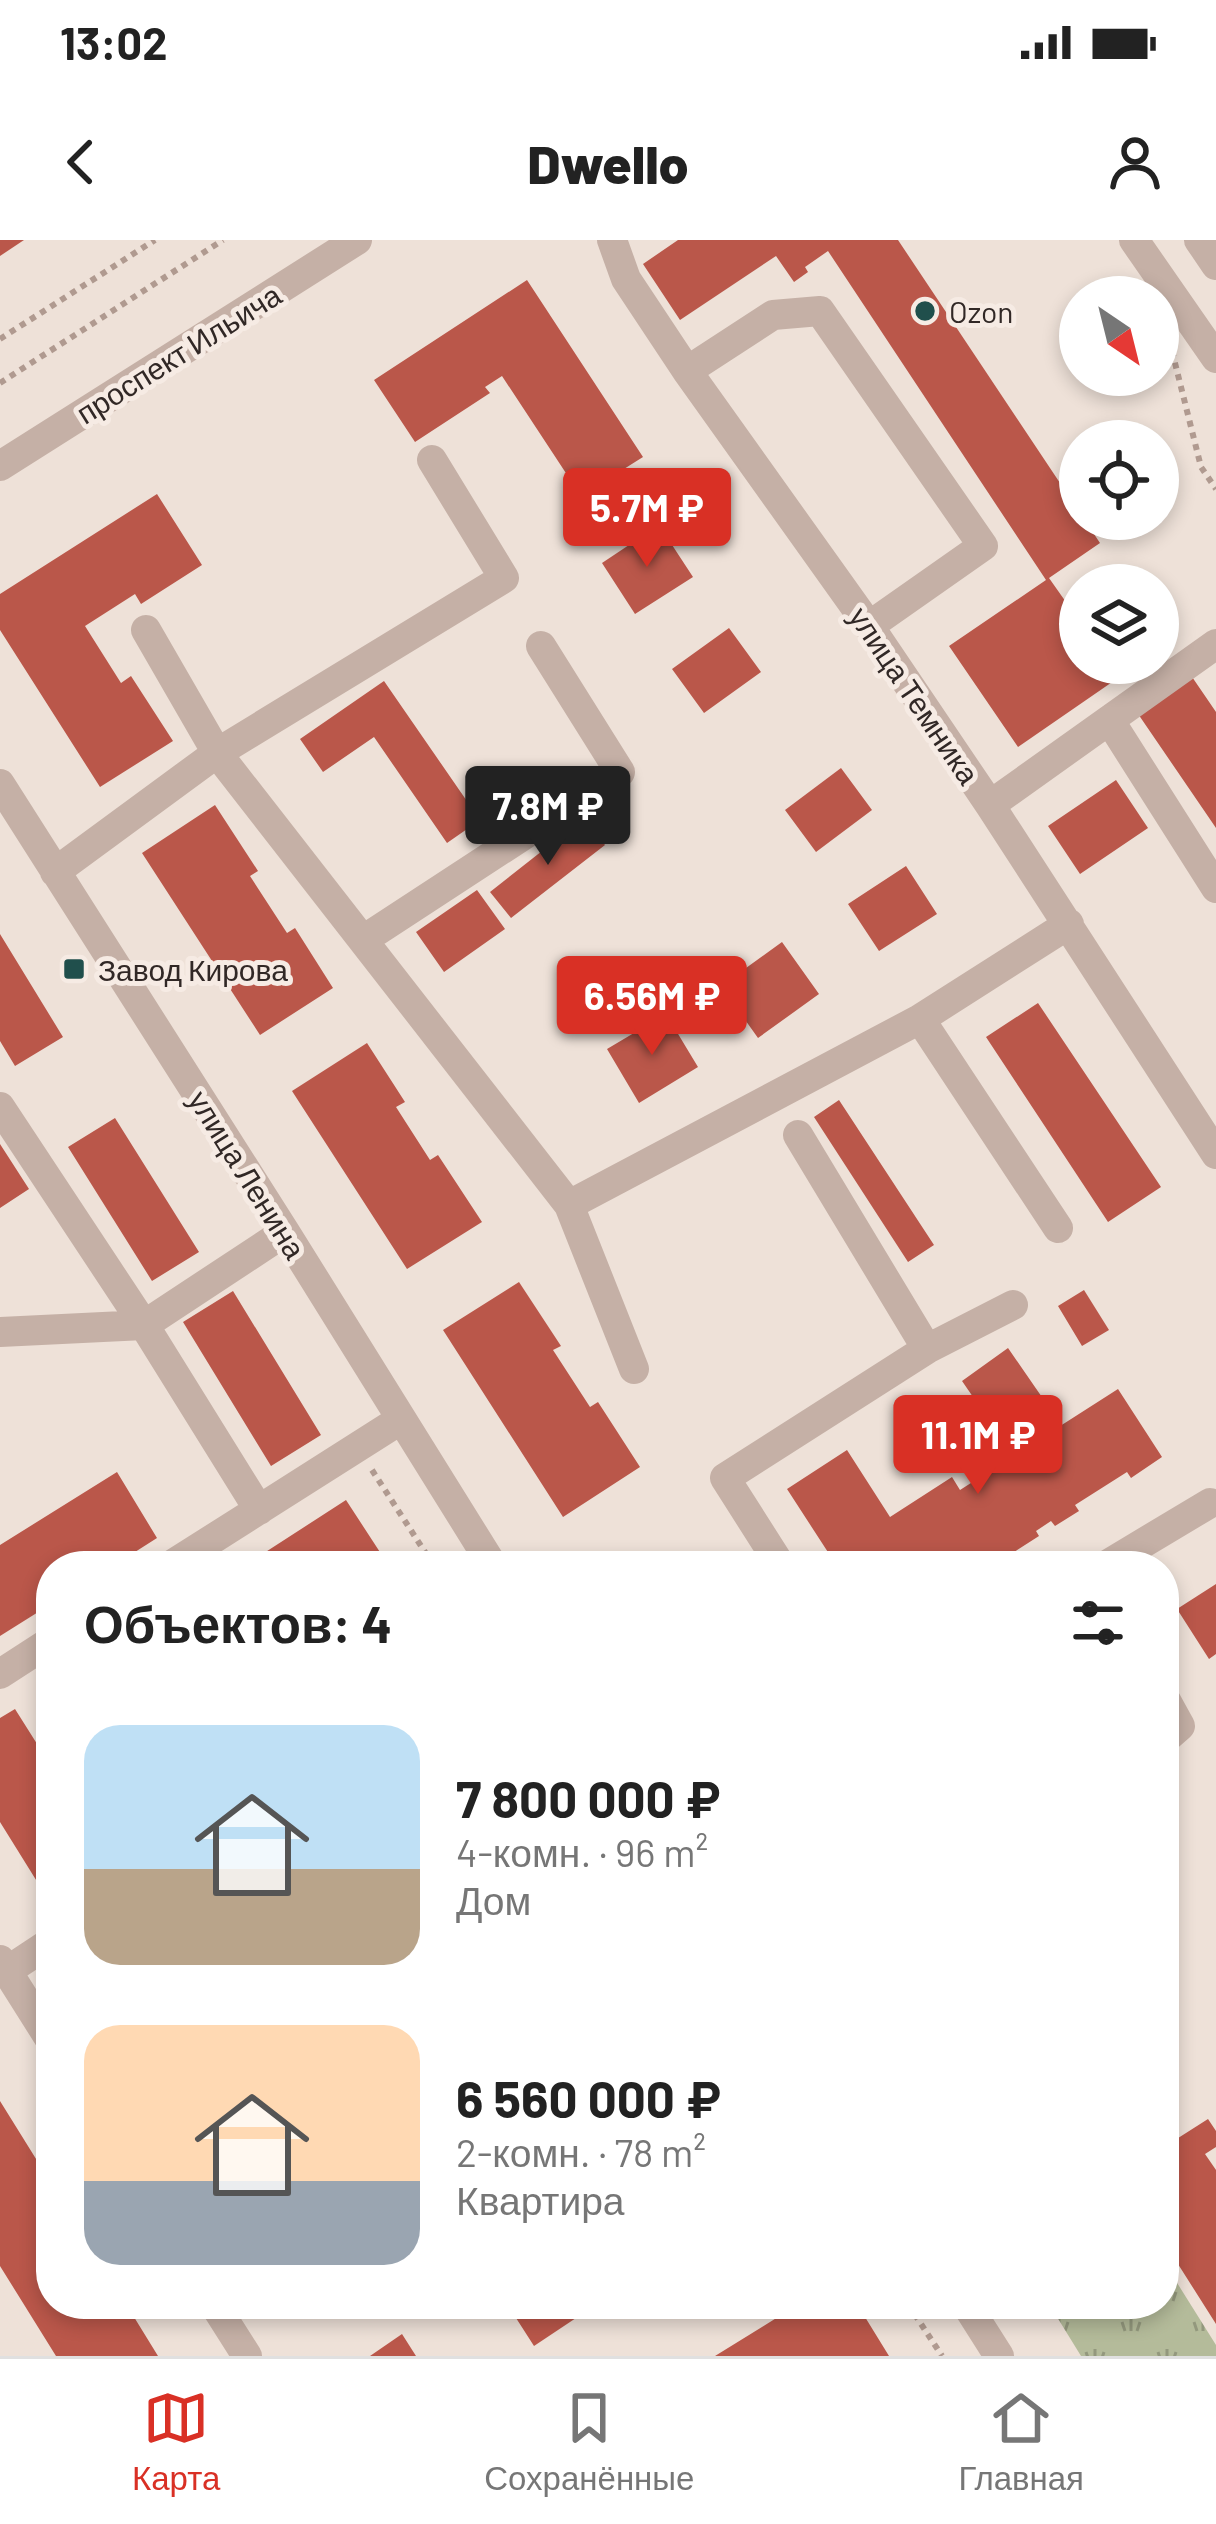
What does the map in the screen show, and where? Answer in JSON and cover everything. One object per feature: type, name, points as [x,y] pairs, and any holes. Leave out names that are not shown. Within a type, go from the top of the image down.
[{"type":"street","name":"проспект Ильича","points":[[0,466],[312,252],[357,240]]},
{"type":"street","name":"улица Темника","points":[[612,240],[626,279],[990,805],[1216,1154]]},
{"type":"street","points":[[1134,240],[1216,358]]},
{"type":"street","points":[[1199,240],[1216,266]]},
{"type":"street","points":[[687,371],[773,315],[820,311],[982,546],[869,626]]},
{"type":"street","points":[[55,872],[217,753],[504,578],[432,460]]},
{"type":"street","points":[[146,630],[217,753],[568,1205],[634,1369]]},
{"type":"street","points":[[990,805],[1216,644]]},
{"type":"street","points":[[363,940],[620,772],[541,646]]},
{"type":"street","points":[[1110,721],[1216,888]]},
{"type":"street","name":"улица Ленина","points":[[0,784],[483,1551]]},
{"type":"street","points":[[568,1205],[920,1019],[1069,924]]},
{"type":"street","points":[[920,1019],[1058,1228]]},
{"type":"street","points":[[0,1107],[259,1510]]},
{"type":"street","points":[[798,1135],[927,1349]]},
{"type":"street","points":[[0,1332],[144,1325],[285,1232]]},
{"type":"street","points":[[771,1551],[725,1478],[927,1349],[1013,1305]]},
{"type":"street","points":[[194,1551],[400,1420]]},
{"type":"street","points":[[1130,1551],[1210,1503]]},
{"type":"street","points":[[0,1674],[36,1651]]},
{"type":"street","points":[[36,1950],[4,1966],[36,2017]]},
{"type":"street","points":[[224,2319],[247,2356]]},
{"type":"street","points":[[976,2319],[999,2356]]},
{"type":"path","points":[[0,339],[155,240]]},
{"type":"path","points":[[0,382],[223,240]]},
{"type":"path","points":[[1179,380],[1201,467],[1216,489]]},
{"type":"path","points":[[357,1447],[424,1551]]},
{"type":"path","points":[[918,2319],[942,2356]]},
{"type":"green space","points":[[1179,2286],[1216,2345],[1216,2356],[1081,2356],[1058,2319],[1179,2319]]},
{"type":"building","points":[[0,240],[24,240],[0,256]]},
{"type":"building","points":[[678,240],[898,240],[1059,482],[1059,540],[1100,543],[1069,564],[1059,564],[1059,571],[1049,578],[1059,592],[1059,684],[1109,684],[1018,747],[949,646],[1046,580],[828,251],[805,267],[808,272],[794,282],[776,256],[680,320],[643,264]]},
{"type":"building","points":[[527,280],[643,457],[581,496],[502,376],[485,387],[490,393],[415,442],[374,380]]},
{"type":"building","points":[[157,494],[202,565],[141,604],[135,594],[85,626],[121,683],[131,676],[173,741],[100,787],[0,630],[0,594]]},
{"type":"building","points":[[659,525],[693,577],[635,614],[602,563]]},
{"type":"building","points":[[729,628],[761,672],[704,713],[672,669]]},
{"type":"building","points":[[1188,671],[1216,712],[1216,828],[1134,708],[1169,684],[1179,684],[1179,677]]},
{"type":"building","points":[[384,681],[480,820],[447,843],[374,737],[323,772],[300,739]]},
{"type":"building","points":[[841,768],[872,810],[816,852],[785,810]]},
{"type":"building","points":[[1116,780],[1148,828],[1080,874],[1048,826]]},
{"type":"building","points":[[215,805],[258,871],[250,876],[287,933],[295,928],[333,988],[260,1035],[142,853]]},
{"type":"building","points":[[584,818],[605,845],[511,918],[490,892]]},
{"type":"building","points":[[906,866],[937,914],[879,951],[848,904]]},
{"type":"building","points":[[477,890],[505,929],[444,972],[416,932]]},
{"type":"building","points":[[0,934],[63,1037],[15,1066],[0,1041]]},
{"type":"building","points":[[782,942],[819,994],[758,1038],[721,986]]},
{"type":"building","points":[[1038,1003],[1161,1187],[1108,1222],[986,1037]]},
{"type":"building","points":[[666,1014],[698,1067],[639,1103],[607,1049]]},
{"type":"building","points":[[367,1043],[405,1102],[396,1107],[430,1160],[438,1155],[482,1222],[407,1269],[292,1091]]},
{"type":"building","points":[[839,1100],[934,1245],[908,1262],[814,1117]]},
{"type":"building","points":[[115,1118],[199,1252],[152,1281],[68,1147]]},
{"type":"building","points":[[0,1144],[29,1189],[0,1208]]},
{"type":"building","points":[[519,1282],[561,1346],[553,1350],[590,1407],[598,1402],[640,1467],[563,1517],[443,1330]]},
{"type":"building","points":[[1084,1290],[1109,1330],[1082,1346],[1058,1306]]},
{"type":"building","points":[[233,1291],[321,1435],[271,1466],[183,1322]]},
{"type":"building","points":[[1008,1348],[1046,1403],[1000,1436],[962,1381]]},
{"type":"building","points":[[1118,1389],[1162,1457],[1131,1478],[1127,1472],[1075,1505],[1079,1511],[1055,1526],[1051,1521],[1036,1531],[1039,1536],[1016,1551],[827,1551],[787,1489],[847,1450],[890,1517],[952,1477],[960,1490]]},
{"type":"building","points":[[117,1472],[157,1538],[137,1551],[36,1551],[36,1613],[0,1636],[0,1545]]},
{"type":"building","points":[[346,1500],[379,1551],[267,1551]]},
{"type":"building","points":[[1216,1584],[1216,1654],[1209,1659],[1179,1612]]},
{"type":"building","points":[[15,1709],[36,1742],[36,1880],[0,1822],[0,1718]]},
{"type":"building","points":[[0,2101],[36,2159],[36,2319],[135,2319],[158,2356],[56,2356],[0,2266]]},
{"type":"building","points":[[1208,2119],[1216,2131],[1216,2147],[1205,2154],[1216,2170],[1216,2324],[1179,2266],[1179,2137]]},
{"type":"building","points":[[517,2319],[574,2319],[534,2346]]},
{"type":"building","points":[[775,2319],[866,2319],[889,2356],[715,2356]]},
{"type":"building","points":[[402,2334],[416,2356],[370,2356]]},
{"type":"place","name":"Ozon","points":[[925,311]]},
{"type":"place","name":"Завод Кирова","points":[[74,969]]}]
